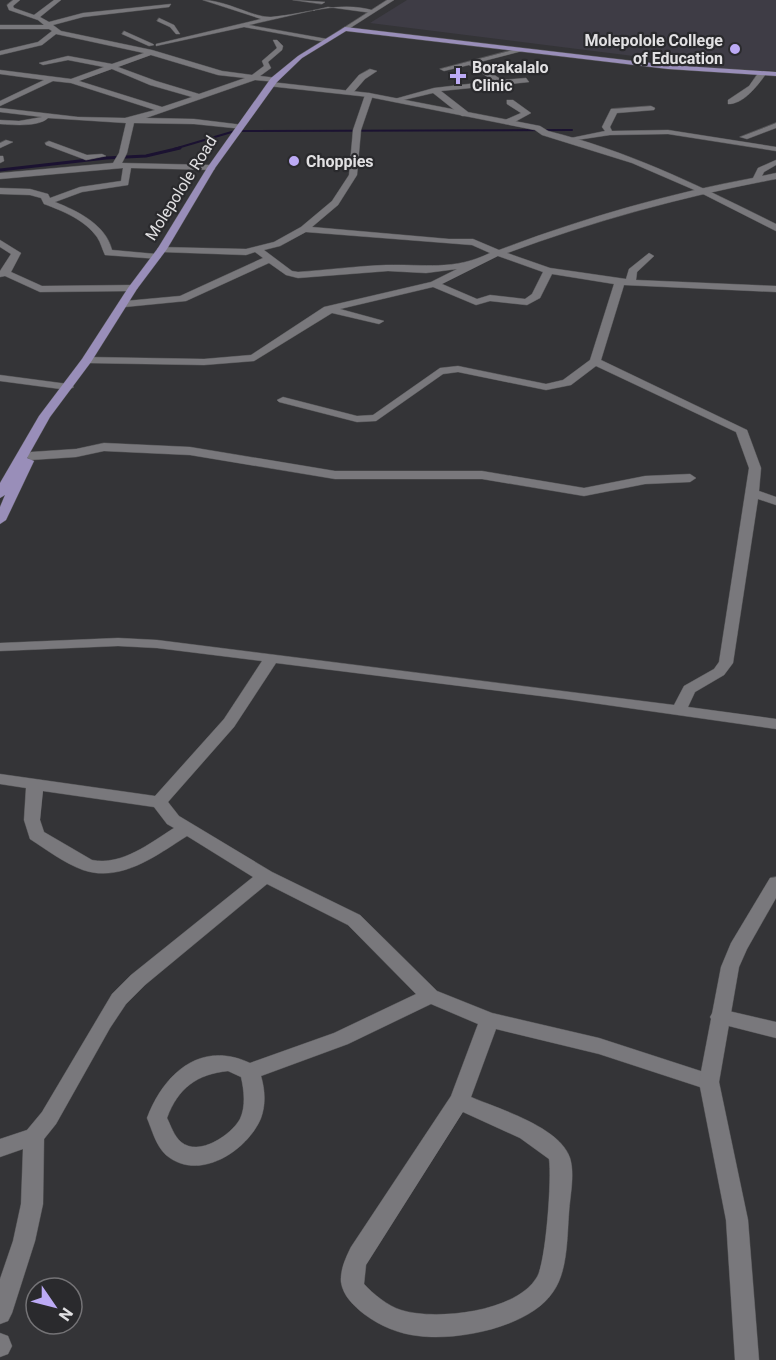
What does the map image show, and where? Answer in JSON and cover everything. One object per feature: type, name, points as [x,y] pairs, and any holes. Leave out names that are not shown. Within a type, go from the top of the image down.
[{"type":"main road","name":"Molepolole Road","points":[[0,494],[45,416],[87,360],[125,304],[133,288],[159,253],[212,168],[272,82],[290,65],[345,29]]},
{"type":"main road","points":[[345,29],[684,69],[776,74]]},
{"type":"main road","name":"Molepolole Road","points":[[0,520],[68,387]]},
{"type":"street","points":[[35,16],[58,0]]},
{"type":"street","points":[[129,0],[159,5]]},
{"type":"street","points":[[206,0],[223,3],[269,19]]},
{"type":"street","points":[[230,7],[239,0]]},
{"type":"street","points":[[296,0],[344,3],[372,11]]},
{"type":"street","points":[[345,29],[391,0]]},
{"type":"street","points":[[15,1],[10,8],[20,12]]},
{"type":"street","points":[[1,9],[15,1]]},
{"type":"street","points":[[52,29],[83,15],[94,3]]},
{"type":"street","points":[[72,81],[155,48],[269,19],[344,3]]},
{"type":"street","points":[[331,5],[344,3]]},
{"type":"street","points":[[37,76],[43,63],[41,47],[52,29],[83,15],[170,4]]},
{"type":"street","points":[[1,9],[35,16],[52,29]]},
{"type":"street","points":[[159,20],[172,26],[176,35]]},
{"type":"street","points":[[0,35],[20,26]]},
{"type":"street","points":[[143,46],[202,26],[224,30]]},
{"type":"street","points":[[242,26],[325,40]]},
{"type":"street","points":[[0,27],[52,29],[91,40],[155,48],[221,73],[369,95],[508,122],[570,139],[635,161],[776,225]]},
{"type":"street","points":[[124,33],[143,46]]},
{"type":"street","points":[[155,48],[176,35]]},
{"type":"street","points":[[0,53],[91,40]]},
{"type":"street","points":[[130,121],[254,78],[268,66],[264,62],[280,50],[280,46],[275,41]]},
{"type":"street","points":[[41,47],[68,58],[110,66],[153,83],[197,96]]},
{"type":"street","points":[[444,69],[520,50]]},
{"type":"street","points":[[43,63],[68,58]]},
{"type":"street","points":[[470,62],[501,83]]},
{"type":"street","points":[[349,92],[362,77],[373,71]]},
{"type":"street","points":[[0,72],[72,81],[161,109],[179,121]]},
{"type":"street","points":[[731,102],[752,88],[762,74]]},
{"type":"street","points":[[0,104],[51,79]]},
{"type":"street","points":[[395,100],[434,90],[526,80]]},
{"type":"street","points":[[434,90],[465,114]]},
{"type":"street","points":[[0,92],[17,95]]},
{"type":"street","points":[[47,202],[70,211],[97,231],[108,253],[238,252],[258,250],[277,244],[304,229],[335,203],[353,175],[357,131],[369,95]]},
{"type":"street","points":[[508,122],[526,113],[510,102]]},
{"type":"street","points":[[610,133],[606,128],[614,111],[651,108]]},
{"type":"street","points":[[0,110],[18,110],[54,117],[212,122],[237,132]]},
{"type":"street","points":[[0,122],[26,123],[54,117]]},
{"type":"street","points":[[116,165],[123,153],[130,121]]},
{"type":"street","points":[[744,137],[776,125]]},
{"type":"street","points":[[570,139],[610,133],[674,132],[776,149]]},
{"type":"street","points":[[0,146],[9,142]]},
{"type":"street","points":[[49,143],[86,158],[123,153]]},
{"type":"street","points":[[757,178],[761,171],[776,162]]},
{"type":"street","points":[[0,176],[116,165],[212,168]]},
{"type":"street","points":[[47,202],[80,190],[125,183],[128,165]]},
{"type":"street","points":[[87,360],[204,362],[244,360],[260,355],[328,309],[434,284],[498,253],[551,233],[702,190],[776,176]]},
{"type":"street","points":[[0,191],[38,194],[45,196],[47,202]]},
{"type":"street","points":[[304,229],[429,241],[473,242],[549,271],[626,283],[776,289]]},
{"type":"street","points":[[0,243],[16,253],[3,273],[40,289],[133,288]]},
{"type":"street","points":[[258,250],[289,273],[298,275],[388,268],[426,270],[473,265]]},
{"type":"street","points":[[283,400],[367,420],[382,415],[440,371],[447,369],[458,369],[532,385],[555,386],[567,383],[595,362],[626,283],[633,271],[649,256]]},
{"type":"street","points":[[125,304],[182,298],[270,259]]},
{"type":"street","points":[[434,284],[476,302],[490,298],[526,302],[536,296],[549,271]]},
{"type":"street","points":[[328,309],[379,321]]},
{"type":"street","points":[[595,362],[741,430],[755,468],[726,663],[723,669],[690,689],[679,710]]},
{"type":"street","points":[[0,378],[68,387]]},
{"type":"street","points":[[31,456],[75,453],[104,447],[190,451],[335,476],[482,475],[584,492],[645,480],[690,478]]},
{"type":"street","points":[[753,493],[776,501]]},
{"type":"street","points":[[0,647],[137,643],[272,658],[776,724]]},
{"type":"street","points":[[159,802],[229,723],[272,658]]},
{"type":"street","points":[[0,779],[159,802],[173,819],[266,876],[354,920],[430,996],[489,1020],[599,1046],[709,1082]]},
{"type":"street","points":[[35,783],[32,820],[36,835],[89,866],[103,869],[115,867],[188,828]]},
{"type":"street","points":[[0,1148],[34,1136],[49,1118],[98,1031],[119,999],[154,965],[266,876]]},
{"type":"street","points":[[747,1360],[737,1220],[709,1082],[730,967],[738,948],[776,883]]},
{"type":"street","points":[[249,1072],[255,1101],[251,1119],[240,1133],[213,1153],[200,1156],[187,1155],[176,1150],[167,1141],[157,1118],[169,1091],[183,1076],[197,1068],[231,1063],[249,1072],[339,1040],[395,1016],[430,996]]},
{"type":"street","points":[[720,1017],[776,1030]]},
{"type":"street","points":[[459,1101],[532,1135],[550,1145],[558,1154],[561,1167],[552,1267],[546,1284],[532,1300],[515,1310],[452,1326],[404,1323],[384,1315],[361,1298],[353,1285],[353,1272],[358,1254],[459,1101],[489,1020]]},
{"type":"street","points":[[0,1313],[24,1241],[32,1204],[34,1136]]},
{"type":"shaded area","points":[[407,0],[776,0],[776,71],[692,67],[665,60],[370,23]]},
{"type":"waterway","points":[[174,149],[235,131],[572,130]]},
{"type":"waterway","points":[[0,170],[106,158],[146,156],[180,148]]},
{"type":"place","name":"Molepolole College of Education","points":[[735,49]]},
{"type":"place","name":"Borakalalo Clinic","points":[[458,76]]},
{"type":"place","name":"Choppies","points":[[294,161]]}]
